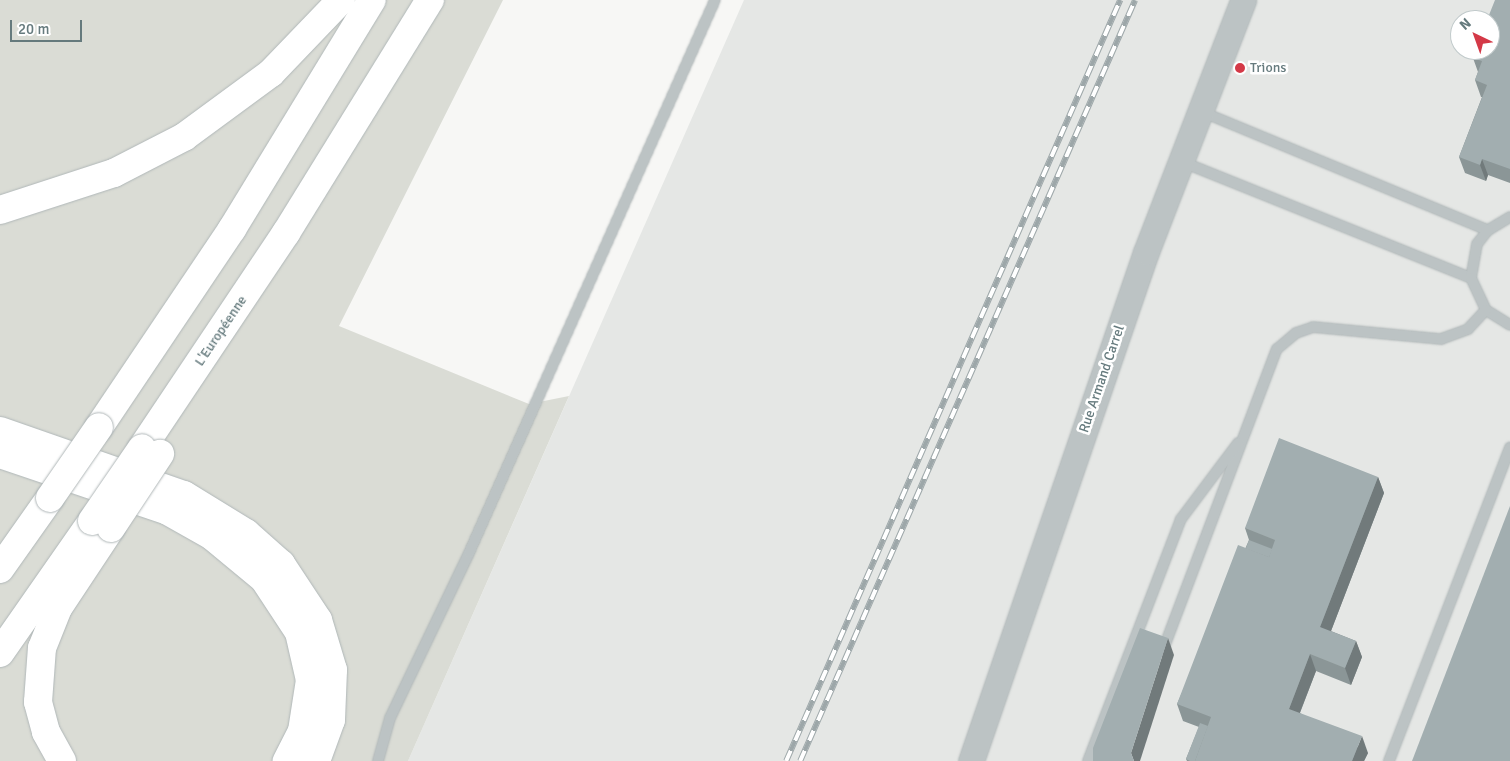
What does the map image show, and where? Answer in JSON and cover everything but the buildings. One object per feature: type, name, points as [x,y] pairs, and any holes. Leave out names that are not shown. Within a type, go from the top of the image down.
[{"type":"highway","points":[[0,210],[114,173],[184,137],[271,73],[341,0]]},
{"type":"highway","points":[[0,569],[99,427],[232,229],[372,0]]},
{"type":"highway","name":"L'Européenne","points":[[0,653],[101,525],[151,451],[430,0]]},
{"type":"highway","points":[[0,431],[184,495],[246,533],[281,564],[318,620],[333,670],[331,720],[316,761]]},
{"type":"highway","points":[[0,454],[168,511],[212,536],[264,579],[299,632],[310,672],[307,715],[287,761]]},
{"type":"highway","points":[[62,761],[46,732],[38,702],[42,648],[58,608],[101,525]]},
{"type":"street","name":"Rue Armand Carrel","points":[[971,761],[1179,160],[1243,0]]},
{"type":"lane","points":[[378,761],[390,718],[472,544],[715,0]]},
{"type":"lane","points":[[1198,110],[1488,230]]},
{"type":"lane","points":[[1179,160],[1471,278]]},
{"type":"lane","points":[[1510,217],[1488,230],[1474,252],[1471,278],[1486,310],[1510,325]]},
{"type":"lane","points":[[1163,650],[1277,349],[1296,333],[1313,327],[1441,339],[1468,329],[1486,310]]},
{"type":"lane","points":[[1088,761],[1181,519],[1245,434]]},
{"type":"lane","points":[[1389,761],[1510,448]]},
{"type":"shaded area","points":[[0,0],[503,0],[339,326],[529,404],[569,396],[408,761],[0,761]]},
{"type":"shaded area","points":[[744,0],[1510,0],[1510,761],[408,761]]},
{"type":"railway","points":[[786,761],[1120,0]]},
{"type":"railway","points":[[800,761],[1135,0]]},
{"type":"place","name":"Trions","points":[[1240,68]]}]
